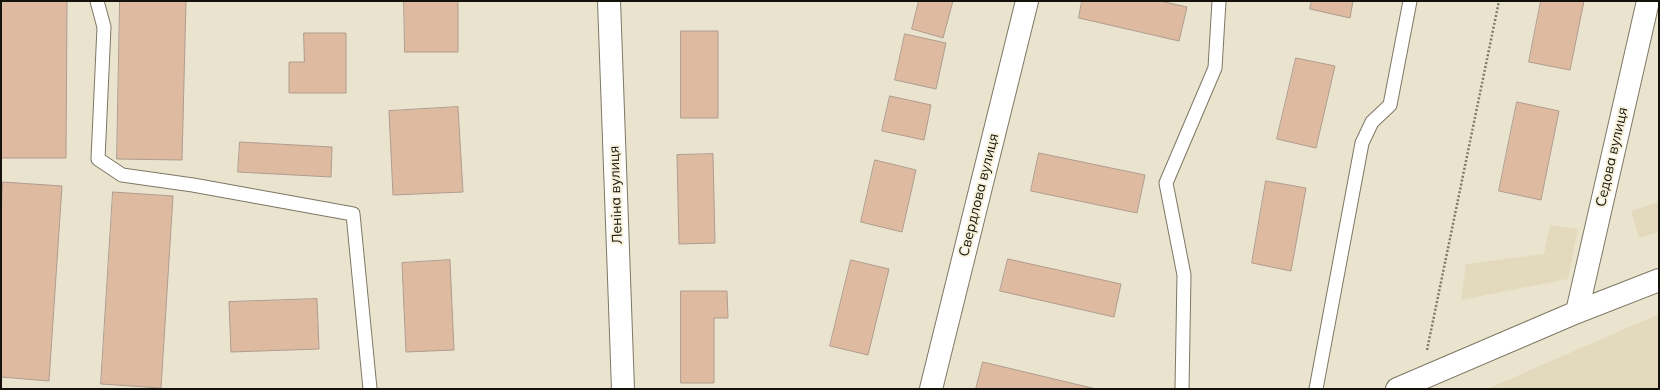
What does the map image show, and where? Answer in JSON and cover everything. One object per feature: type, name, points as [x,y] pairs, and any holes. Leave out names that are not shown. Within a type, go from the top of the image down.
[{"type":"street","name":"Леніна вулиця","points":[[610,1],[623,389]]},
{"type":"street","name":"Свердлова вулиця","points":[[931,389],[1027,1]]},
{"type":"street","name":"Седова вулиця","points":[[1577,312],[1648,1]]},
{"type":"street","points":[[1397,389],[1577,312],[1659,280]]},
{"type":"lane","points":[[97,1],[104,27],[98,159],[122,175],[201,186],[353,214],[370,389]]},
{"type":"lane","points":[[1182,389],[1184,275],[1166,183],[1215,68],[1219,1]]},
{"type":"lane","points":[[1316,389],[1362,143],[1372,122],[1390,105],[1410,1]]},
{"type":"path","points":[[1421,378],[1499,1]]},
{"type":"shaded area","points":[[1659,202],[1659,232],[1639,238],[1631,211]]},
{"type":"shaded area","points":[[1550,225],[1578,229],[1568,279],[1461,300],[1466,264],[1544,254]]},
{"type":"shaded area","points":[[1659,314],[1659,389],[1487,389]]},
{"type":"building","points":[[1,1],[67,1],[66,158],[1,158]]},
{"type":"building","points":[[120,1],[186,1],[182,160],[117,159]]},
{"type":"building","points":[[404,1],[458,1],[458,52],[405,52]]},
{"type":"building","points":[[919,1],[953,1],[943,38],[912,29]]},
{"type":"building","points":[[1082,1],[1160,1],[1187,7],[1179,41],[1079,18]]},
{"type":"building","points":[[1312,1],[1353,1],[1350,18],[1310,9]]},
{"type":"building","points":[[1541,1],[1584,1],[1570,70],[1529,62]]},
{"type":"building","points":[[681,31],[718,31],[718,118],[681,118]]},
{"type":"building","points":[[304,33],[346,33],[346,93],[289,93],[289,62],[304,62]]},
{"type":"building","points":[[905,34],[946,43],[936,89],[895,80]]},
{"type":"building","points":[[1296,58],[1335,66],[1316,148],[1277,139]]},
{"type":"building","points":[[890,96],[931,105],[924,140],[882,131]]},
{"type":"building","points":[[1517,102],[1559,111],[1541,200],[1499,191]]},
{"type":"building","points":[[458,107],[463,192],[393,195],[389,111]]},
{"type":"building","points":[[240,142],[332,147],[331,177],[238,172]]},
{"type":"building","points":[[1039,153],[1145,175],[1137,213],[1031,191]]},
{"type":"building","points":[[713,154],[715,243],[679,244],[677,155]]},
{"type":"building","points":[[875,160],[916,170],[902,232],[861,222]]},
{"type":"building","points":[[1266,181],[1306,188],[1291,271],[1252,263]]},
{"type":"building","points":[[3,182],[62,186],[49,381],[1,377],[1,217]]},
{"type":"building","points":[[113,192],[173,196],[161,388],[101,384]]},
{"type":"building","points":[[1008,259],[1121,284],[1114,317],[1000,291]]},
{"type":"building","points":[[450,260],[454,350],[406,352],[402,263]]},
{"type":"building","points":[[851,260],[889,269],[868,355],[830,346]]},
{"type":"building","points":[[681,291],[727,291],[728,318],[714,318],[714,383],[681,383]]},
{"type":"building","points":[[317,299],[319,349],[231,352],[229,302]]},
{"type":"building","points":[[983,362],[1096,389],[976,389]]}]
